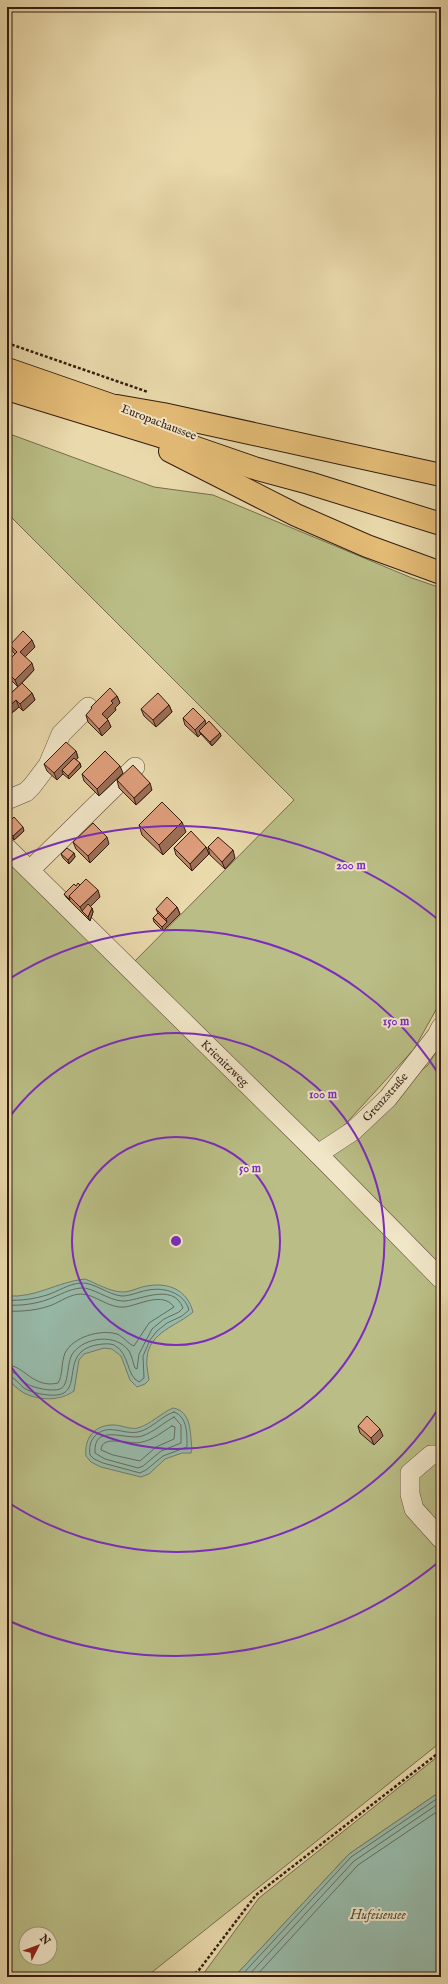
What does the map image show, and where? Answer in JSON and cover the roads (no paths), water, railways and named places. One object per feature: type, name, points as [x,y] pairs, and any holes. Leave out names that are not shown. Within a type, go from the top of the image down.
[{"type":"main road","name":"Europachaussee","points":[[7,370],[118,414],[256,458],[308,483],[441,524]]},
{"type":"main road","name":"Europachaussee","points":[[7,389],[118,414]]},
{"type":"main road","points":[[118,414],[163,414],[441,475]]},
{"type":"main road","points":[[118,414],[170,451],[296,515],[367,546],[441,573]]},
{"type":"street","points":[[7,800],[26,792],[32,786],[48,765],[61,734],[88,707]]},
{"type":"street","points":[[30,870],[135,767]]},
{"type":"street","name":"Krienitzweg","points":[[7,848],[318,1154],[441,1279]]},
{"type":"street","name":"Grenzstraße","points":[[318,1154],[353,1132],[388,1098],[437,1035],[441,1027]]},
{"type":"street","points":[[441,1456],[431,1455],[410,1473],[410,1494],[414,1509],[441,1539]]},
{"type":"water","points":[[85,1279],[118,1292],[126,1292],[155,1285],[170,1287],[182,1293],[190,1304],[193,1312],[165,1330],[153,1342],[149,1349],[147,1358],[149,1380],[145,1384],[137,1387],[130,1380],[121,1356],[112,1349],[104,1348],[84,1354],[79,1360],[74,1391],[63,1397],[50,1399],[30,1396],[24,1393],[7,1379],[7,1296],[28,1295],[65,1283]]},
{"type":"water","points":[[173,1408],[179,1410],[187,1418],[190,1430],[191,1453],[182,1453],[165,1459],[149,1474],[141,1477],[101,1467],[91,1462],[86,1456],[88,1439],[99,1428],[114,1425],[138,1428]]},
{"type":"water","name":"Hufeisensee","points":[[441,1791],[441,1977],[234,1977],[349,1854]]}]
